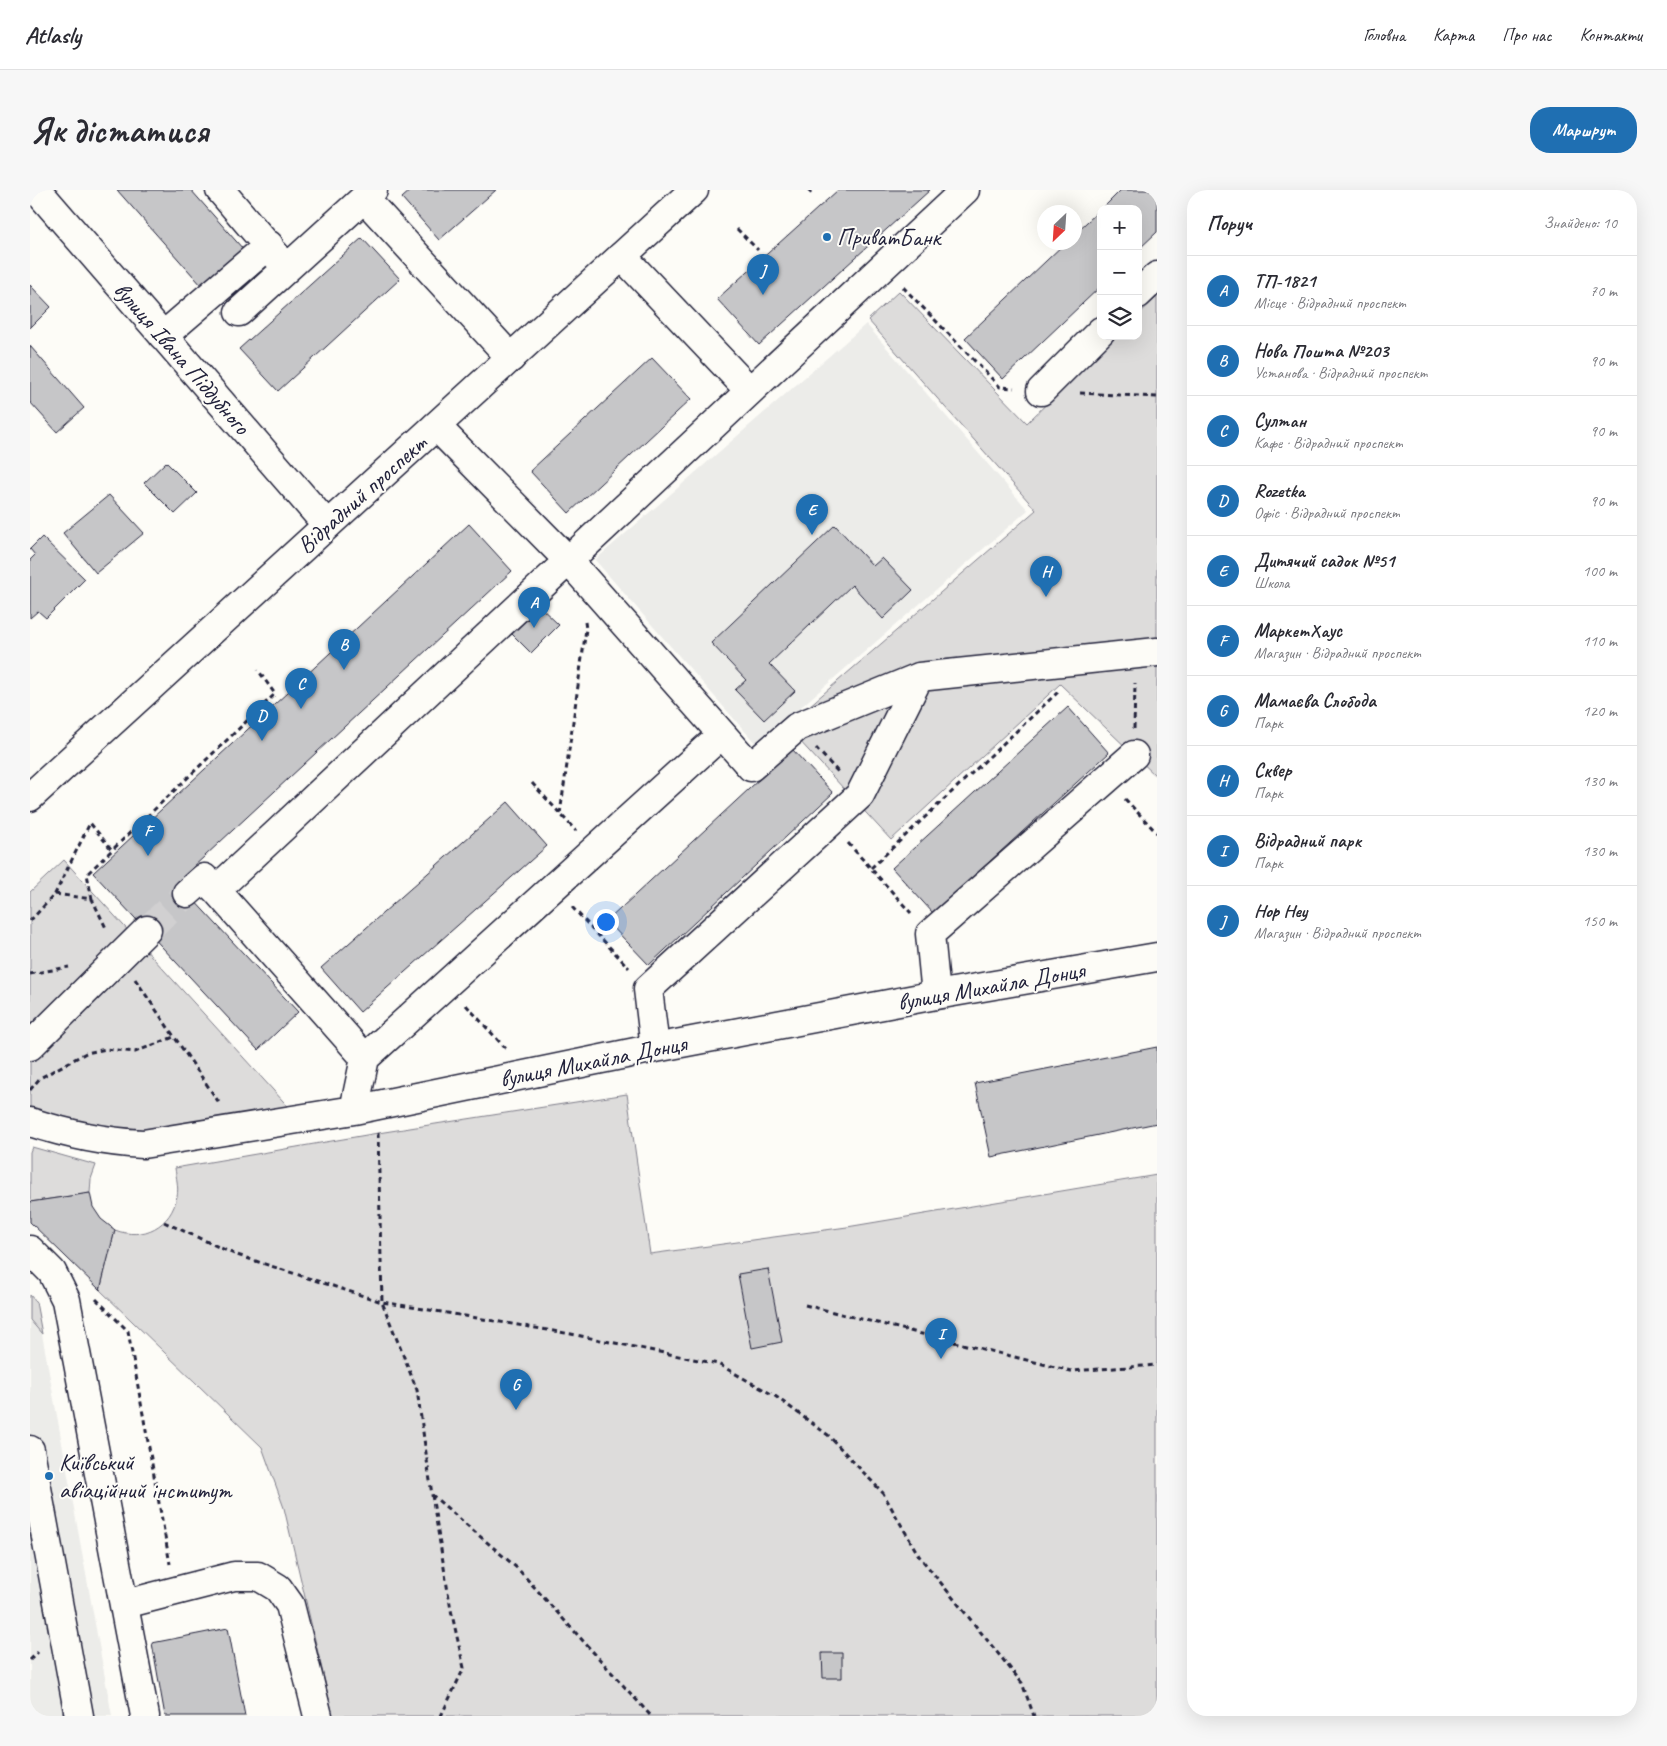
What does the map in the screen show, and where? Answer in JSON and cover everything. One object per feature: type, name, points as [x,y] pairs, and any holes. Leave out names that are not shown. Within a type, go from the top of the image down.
[{"type":"street","name":"вулиця Івана Піддубного","points":[[37,190],[327,525]]},
{"type":"street","points":[[220,190],[269,245],[286,269]]},
{"type":"street","name":"Відрадний проспект","points":[[30,798],[694,190]]},
{"type":"street","points":[[216,890],[964,190]]},
{"type":"street","points":[[239,312],[369,194],[511,358]]},
{"type":"street","points":[[163,336],[269,245]]},
{"type":"street","points":[[622,256],[749,390]]},
{"type":"street","points":[[1142,290],[1157,276]]},
{"type":"street","points":[[1041,391],[1097,335]]},
{"type":"street","points":[[436,426],[568,560],[751,767],[797,727],[919,677],[1146,653]]},
{"type":"street","points":[[655,1048],[648,989],[831,824],[860,795],[919,677]]},
{"type":"street","points":[[354,1110],[365,1058],[721,735]]},
{"type":"street","points":[[936,995],[930,934],[1134,755]]},
{"type":"street","points":[[187,893],[204,878],[365,1058]]},
{"type":"street","points":[[30,1046],[147,930]]},
{"type":"street","name":"вулиця Михайла Донця","points":[[30,1122],[117,1143],[143,1144],[354,1110],[655,1048],[936,995],[1157,958]]},
{"type":"street","points":[[30,1250],[52,1272],[66,1300],[145,1716]]},
{"type":"street","points":[[30,1450],[78,1716]]},
{"type":"street","points":[[125,1604],[234,1576],[258,1576],[278,1588],[290,1605],[318,1716]]},
{"type":"path","points":[[808,190],[813,195]]},
{"type":"path","points":[[736,229],[758,250]]},
{"type":"path","points":[[882,266],[1000,387],[1157,397]]},
{"type":"path","points":[[560,814],[586,628],[584,620]]},
{"type":"path","points":[[1134,755],[1146,653]]},
{"type":"path","points":[[871,868],[1092,659]]},
{"type":"path","points":[[221,1106],[120,957],[92,899],[87,874],[275,694],[258,670]]},
{"type":"path","points":[[797,727],[860,795]]},
{"type":"path","points":[[1107,780],[1157,833]]},
{"type":"path","points":[[532,783],[594,850]]},
{"type":"path","points":[[30,921],[55,894],[90,823],[112,850]]},
{"type":"path","points":[[831,824],[930,934]]},
{"type":"path","points":[[553,887],[648,989]]},
{"type":"path","points":[[55,894],[92,899]]},
{"type":"path","points":[[30,974],[75,966]]},
{"type":"path","points":[[447,984],[511,1054]]},
{"type":"path","points":[[30,1090],[40,1078],[86,1053],[106,1049],[135,1052],[174,1037]]},
{"type":"path","points":[[379,1127],[382,1302],[417,1390],[450,1610],[464,1668],[441,1716]]},
{"type":"path","points":[[164,1222],[234,1254],[382,1302],[571,1334],[718,1364],[775,1396],[828,1435],[883,1493],[919,1556],[1022,1683],[1034,1716]]},
{"type":"path","points":[[93,1296],[128,1332],[175,1592]]},
{"type":"path","points":[[805,1305],[1071,1371],[1157,1365]]},
{"type":"path","points":[[432,1495],[517,1568],[651,1716]]},
{"type":"shaded area","points":[[899,291],[1027,423],[1112,340],[1142,340],[1142,311],[1157,297],[1157,777],[1060,684],[891,840],[786,726],[1036,510],[868,320]]},
{"type":"shaded area","points":[[866,324],[1028,510],[757,745],[595,560]]},
{"type":"shaded area","points":[[64,860],[293,1112],[143,1137],[30,1112],[30,892]]},
{"type":"shaded area","points":[[627,1094],[650,1254],[847,1227],[1157,1175],[1157,1716],[333,1716],[284,1508],[262,1447],[100,1290],[115,1230],[136,1234],[146,1232],[163,1223],[174,1207],[177,1196],[178,1186],[175,1168],[378,1133]]},
{"type":"shaded area","points":[[32,1147],[96,1165],[91,1179],[90,1193],[30,1202],[30,1152]]},
{"type":"shaded area","name":"Київський авіаційний інститут","points":[[30,1295],[36,1302],[112,1716],[30,1716]]},
{"type":"shaded area","points":[[30,1295],[36,1302],[42,1334],[30,1320]]},
{"type":"building","points":[[117,190],[191,190],[243,249],[202,286]]},
{"type":"building","points":[[411,190],[496,190],[439,240],[402,198]]},
{"type":"building","points":[[838,190],[930,190],[759,345],[717,299]]},
{"type":"building","points":[[1121,190],[1157,190],[1157,232],[1142,246],[1142,205],[1106,205]]},
{"type":"building","points":[[1097,213],[1097,290],[1003,379],[965,338],[1058,250],[1082,250],[1082,227]]},
{"type":"building","points":[[362,238],[400,279],[278,391],[239,349]]},
{"type":"building","points":[[30,285],[51,307],[30,328]]},
{"type":"building","points":[[30,346],[84,408],[57,432],[30,402]]},
{"type":"building","points":[[652,358],[691,399],[569,513],[530,471]]},
{"type":"building","points":[[166,462],[197,493],[175,514],[144,483]]},
{"type":"building","points":[[109,495],[144,533],[96,573],[63,533]]},
{"type":"building","points":[[469,524],[512,571],[177,882],[298,1012],[258,1050],[93,873]]},
{"type":"building","points":[[835,525],[873,566],[882,558],[913,590],[883,619],[852,585],[769,664],[795,691],[764,720],[735,690],[746,680],[711,643]]},
{"type":"building","points":[[42,537],[85,579],[46,618],[38,611],[30,618],[30,560],[35,555],[30,549]]},
{"type":"building","points":[[537,604],[559,625],[531,653],[510,632]]},
{"type":"building","points":[[1068,707],[1109,753],[933,913],[892,868]]},
{"type":"building","points":[[792,749],[833,793],[649,965],[607,921]]},
{"type":"building","points":[[508,802],[547,846],[360,1012],[321,968]]},
{"type":"building","points":[[1157,1047],[1157,1123],[991,1157],[975,1083]]},
{"type":"building","points":[[90,1193],[93,1207],[101,1219],[115,1230],[100,1290],[30,1222],[30,1202]]},
{"type":"building","points":[[768,1269],[782,1342],[752,1348],[738,1274]]},
{"type":"building","points":[[228,1628],[245,1716],[165,1716],[152,1643]]},
{"type":"building","points":[[822,1653],[842,1653],[842,1678],[823,1678]]},
{"type":"tunnel","points":[[147,930],[187,893]]},
{"type":"place","name":"ПриватБанк","points":[[827,237]]},
{"type":"place","name":"Hop Hey","points":[[763,295]]},
{"type":"place","name":"Дитячий садок №51","points":[[812,535]]},
{"type":"place","name":"Сквер","points":[[1046,597]]},
{"type":"place","name":"ТП-1821","points":[[534,628]]},
{"type":"place","name":"Нова Пошта №203","points":[[344,670]]},
{"type":"place","name":"Султан","points":[[301,709]]},
{"type":"place","name":"Rozetka","points":[[262,741]]},
{"type":"place","name":"МаркетХаус","points":[[148,856]]},
{"type":"place","name":"Відрадний парк","points":[[941,1359]]},
{"type":"place","name":"Мамаєва Слобода","points":[[516,1410]]},
{"type":"place","name":"Київський авіаційний інститут","points":[[49,1476]]}]
